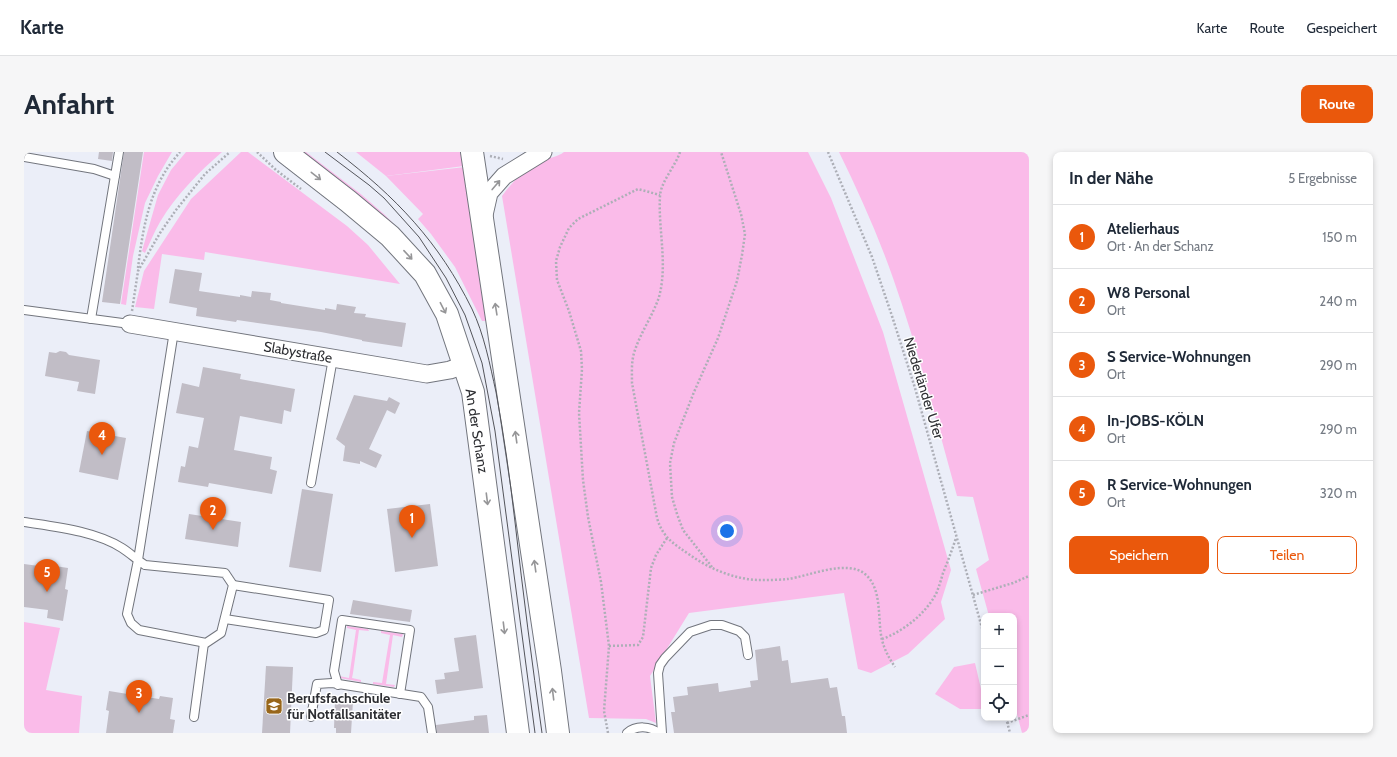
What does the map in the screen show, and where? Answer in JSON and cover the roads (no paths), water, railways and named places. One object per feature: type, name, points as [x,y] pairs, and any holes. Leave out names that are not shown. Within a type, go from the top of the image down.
[{"type":"main road","name":"An der Schanz","points":[[285,152],[390,236],[425,274],[446,314],[473,392],[518,733]]},
{"type":"main road","points":[[478,153],[482,221],[558,733]]},
{"type":"street","points":[[482,221],[489,193],[504,176],[543,152]]},
{"type":"street","name":"Slabystraße","points":[[130,324],[427,374],[450,370],[464,365]]},
{"type":"lane","points":[[91,319],[119,152]]},
{"type":"lane","points":[[24,158],[94,169],[115,176]]},
{"type":"lane","points":[[24,310],[130,324]]},
{"type":"lane","points":[[24,522],[65,529],[101,538],[122,548],[138,560],[145,565],[225,573],[233,585],[222,633],[204,643],[139,630],[131,623],[128,614],[138,560],[174,331]]},
{"type":"lane","points":[[311,483],[333,358]]},
{"type":"lane","points":[[225,619],[316,633],[324,630],[329,600],[233,585]]},
{"type":"lane","points":[[338,685],[334,671],[342,620],[410,630],[400,694]]},
{"type":"lane","points":[[660,733],[658,673],[660,665],[690,632],[711,625],[722,625],[739,631],[745,637],[748,655]]},
{"type":"lane","points":[[194,717],[204,643]]},
{"type":"lane","points":[[311,717],[317,684],[332,683],[421,697],[428,707],[432,733]]},
{"type":"lane","points":[[627,733],[638,728],[646,727],[660,733]]},
{"type":"tram line","points":[[325,152],[384,198],[419,237],[446,278],[465,315],[482,363],[495,431],[535,733]]},
{"type":"tram line","points":[[337,152],[378,186],[414,222],[430,242],[459,285],[472,309],[480,329],[496,392],[504,441],[542,733]]},
{"type":"place","name":"In-JOBS-KÖLN","points":[[102,455]]},
{"type":"place","name":"W8 Personal","points":[[213,530]]},
{"type":"place","name":"Atelierhaus","points":[[412,538]]},
{"type":"place","name":"R Service-Wohnungen","points":[[47,592]]},
{"type":"place","name":"Berufsfachschule für Notfallsanitäter","points":[[274,706]]},
{"type":"place","name":"S Service-Wohnungen","points":[[139,713]]}]
